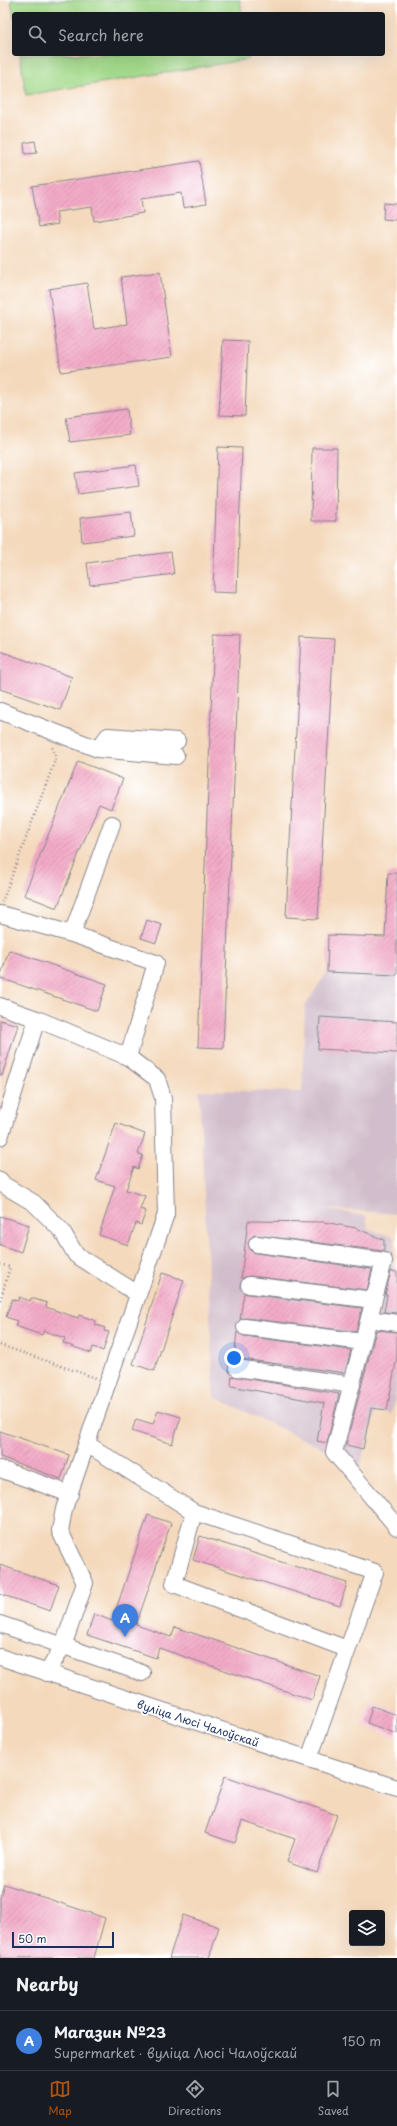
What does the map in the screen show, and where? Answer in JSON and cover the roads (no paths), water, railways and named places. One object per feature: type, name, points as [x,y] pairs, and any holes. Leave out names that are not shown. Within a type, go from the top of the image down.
[{"type":"street","points":[[0,711],[98,749],[176,749]]},
{"type":"street","points":[[72,934],[112,824]]},
{"type":"street","points":[[1,909],[156,963],[128,1058]]},
{"type":"street","points":[[0,1006],[37,1019],[128,1058],[157,1079],[163,1098],[166,1214],[70,1494],[60,1531],[85,1583],[63,1646],[47,1673]]},
{"type":"street","points":[[0,1137],[37,1019]]},
{"type":"street","points":[[0,1180],[2,1184],[34,1203],[57,1225],[76,1255],[138,1294]]},
{"type":"street","points":[[257,1244],[384,1261],[334,1452],[397,1527]]},
{"type":"street","points":[[249,1286],[374,1300]]},
{"type":"street","points":[[369,1319],[397,1323]]},
{"type":"street","points":[[245,1327],[363,1342]]},
{"type":"street","points":[[237,1368],[352,1385]]},
{"type":"street","points":[[87,1444],[194,1512],[375,1572],[309,1759]]},
{"type":"street","points":[[0,1469],[70,1494]]},
{"type":"street","points":[[194,1512],[174,1584],[347,1649]]},
{"type":"street","points":[[0,1624],[142,1672]]},
{"type":"street","name":"вуліца Люсі Чалоўскай","points":[[0,1657],[397,1788]]},
{"type":"place","name":"Магазин №23","points":[[125,1637]]}]
